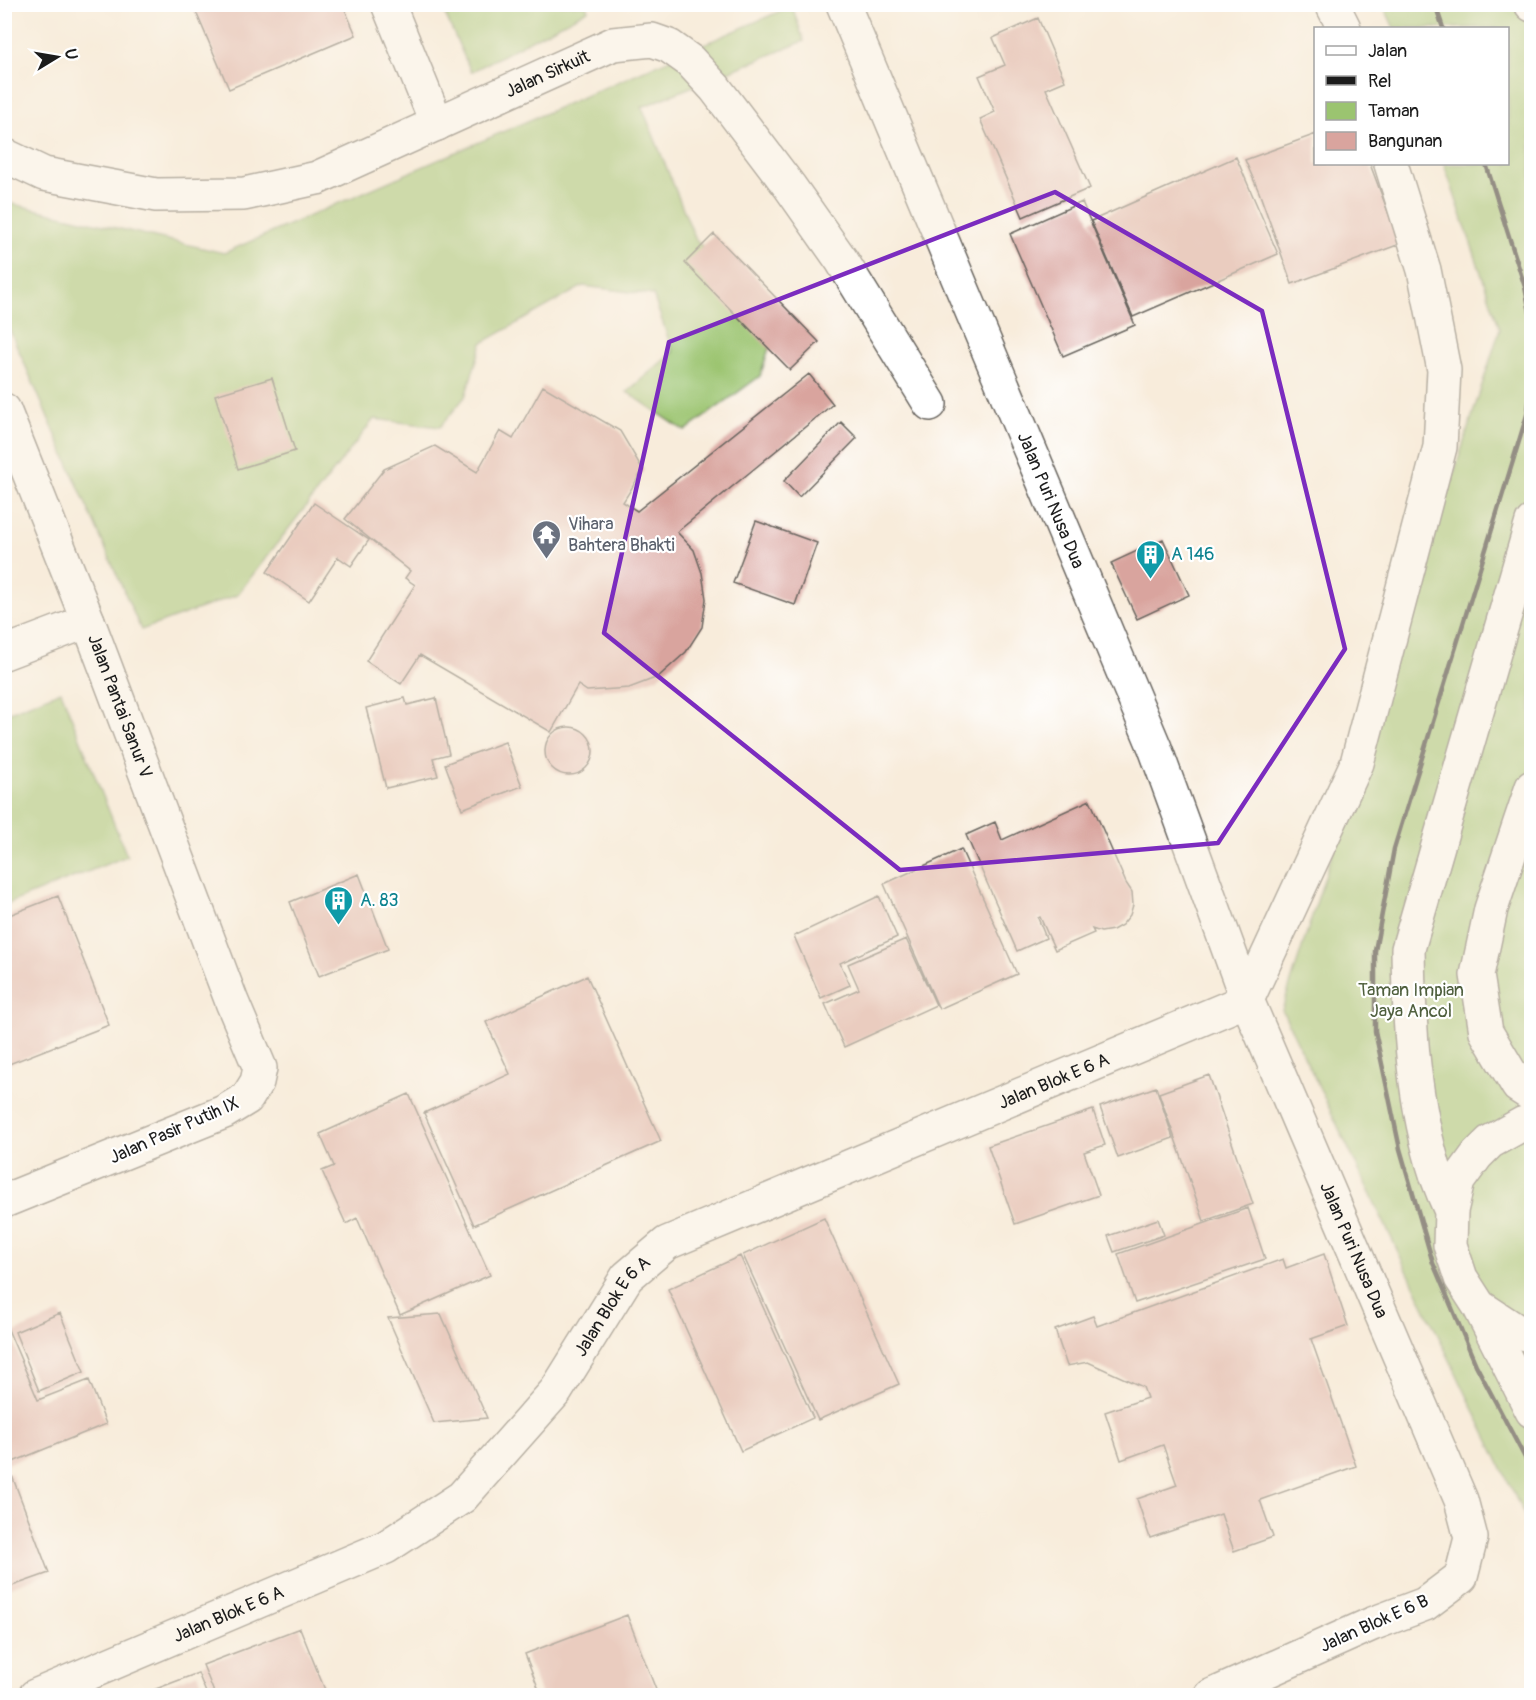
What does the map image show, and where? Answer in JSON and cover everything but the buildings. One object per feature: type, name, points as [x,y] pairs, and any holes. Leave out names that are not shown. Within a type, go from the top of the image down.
[{"type":"street","points":[[388,4],[437,124]]},
{"type":"street","name":"Jalan Puri Nusa Dua","points":[[843,4],[1155,748],[1247,1000],[1461,1500]]},
{"type":"street","points":[[1332,4],[1344,27]]},
{"type":"street","name":"Jalan Sirkuit","points":[[4,155],[44,174],[156,195],[244,194],[317,178],[613,44],[652,40],[669,46],[690,61],[715,88],[790,187],[842,261],[930,404]]},
{"type":"street","points":[[1247,1000],[1357,763],[1440,447],[1444,370],[1424,270],[1391,165]]},
{"type":"street","name":"Jalan Pantai Sanur V","points":[[4,410],[232,1002]]},
{"type":"street","points":[[1451,1211],[1437,1177],[1425,1133],[1414,1065],[1408,1002],[1408,949],[1532,522]]},
{"type":"street","points":[[4,653],[87,621]]},
{"type":"street","points":[[1532,788],[1491,909],[1477,975],[1486,1032],[1518,1086],[1532,1095]]},
{"type":"street","name":"Jalan Blok E 6 A","points":[[35,1695],[386,1546],[462,1497],[556,1391],[627,1277],[667,1243],[1247,1000]]},
{"type":"street","name":"Jalan Pasir Putih IX","points":[[4,1201],[224,1112],[247,1098],[256,1082],[260,1068],[232,1002]]},
{"type":"street","points":[[1532,1122],[1524,1123],[1490,1143],[1476,1155],[1458,1181],[1451,1211],[1450,1245],[1461,1278],[1479,1306],[1532,1411]]},
{"type":"street","points":[[1479,1306],[1520,1333],[1532,1335]]},
{"type":"street","name":"Jalan Blok E 6 B","points":[[1211,1695],[1372,1624],[1425,1604],[1461,1577],[1471,1538],[1461,1500]]},
{"type":"highlighted area","points":[[1055,192],[1262,311],[1345,649],[1218,843],[900,870],[604,633],[669,342]]},
{"type":"green space","points":[[441,5],[586,5],[588,10],[471,72]]},
{"type":"green space","name":"Taman Impian Jaya Ancol","points":[[1383,5],[1531,5],[1531,1529],[1282,1010],[1500,329],[1444,165],[1509,165],[1509,27],[1394,27]]},
{"type":"green space","points":[[792,6],[804,41],[642,107],[695,238],[774,333],[760,376],[685,431],[627,392],[673,352],[653,295],[583,286],[482,343],[465,397],[440,427],[374,419],[237,595],[141,630],[5,319],[4,202],[224,253]]},
{"type":"green space","points":[[61,691],[127,856],[5,905],[5,714]]},
{"type":"railway","points":[[1435,4],[1443,27]]},
{"type":"railway","points":[[1486,165],[1525,287],[1532,322]]},
{"type":"railway","points":[[1532,384],[1527,415],[1394,849],[1375,951],[1375,1031],[1400,1149],[1433,1263],[1476,1365],[1532,1471]]},
{"type":"place","name":"Vihara Bahtera Bhakti","points":[[547,560]]},
{"type":"place","name":"A 146","points":[[1150,580]]},
{"type":"place","name":"A. 83","points":[[339,926]]}]
